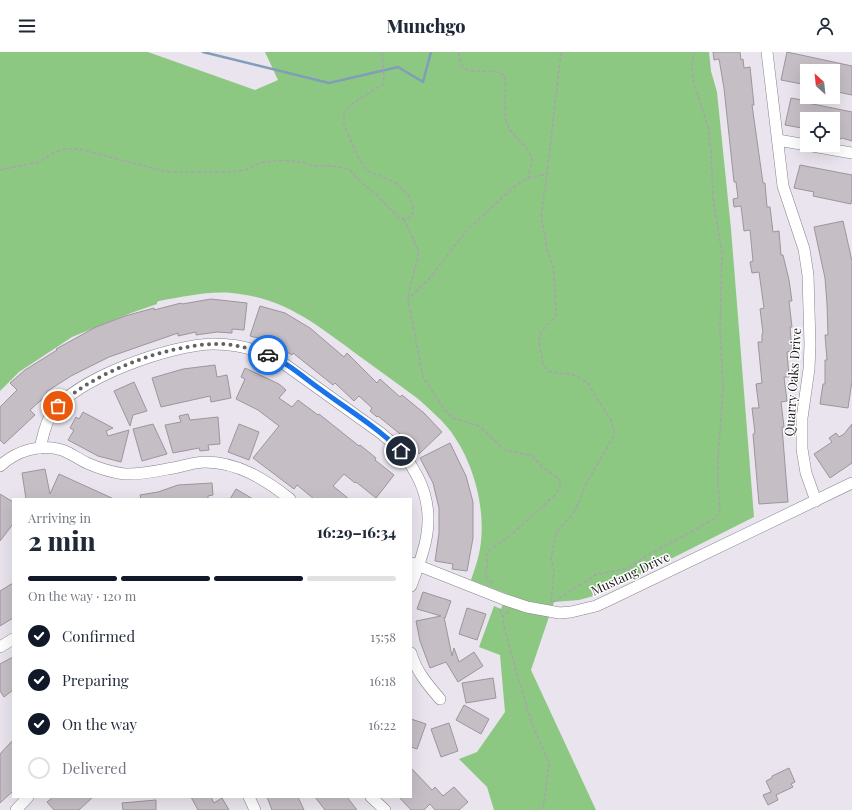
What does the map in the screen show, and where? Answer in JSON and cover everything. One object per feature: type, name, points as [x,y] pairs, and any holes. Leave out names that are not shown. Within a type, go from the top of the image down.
[{"type":"street","name":"Quarry Oaks Drive","points":[[767,52],[783,186],[804,249],[808,275],[810,345],[809,369],[802,418],[802,449],[806,473],[816,501]]},
{"type":"street","points":[[778,140],[852,154]]},
{"type":"street","points":[[40,448],[51,414],[58,406],[81,388],[117,369],[157,354],[194,346],[227,344],[256,350],[283,363],[376,430],[392,442],[411,463],[424,493],[428,513],[425,546],[414,564],[412,579]]},
{"type":"street","points":[[0,466],[22,452],[40,448],[51,448],[62,451],[100,468],[125,474],[148,473],[204,462],[218,463],[253,474],[289,498]]},
{"type":"street","name":"Mustang Drive","points":[[414,564],[503,599],[537,609],[559,613],[583,610],[613,598],[852,483]]},
{"type":"street","points":[[0,647],[12,640]]},
{"type":"street","points":[[412,655],[427,684],[440,699]]},
{"type":"street","points":[[16,810],[27,798]]},
{"type":"street","points":[[250,798],[256,810]]},
{"type":"street","points":[[372,798],[385,810]]},
{"type":"path","points":[[0,170],[39,162],[55,152],[65,149],[79,149],[168,172],[231,172],[245,170],[260,163],[278,160],[303,162],[312,166],[331,166],[349,169],[400,219],[409,218],[413,212],[413,204],[408,195],[396,183],[366,170],[359,159],[344,125],[344,112],[349,106],[383,84],[384,77],[382,52]]},
{"type":"path","points":[[459,52],[460,64],[464,69],[470,71],[500,72],[504,75],[506,83],[505,111],[507,123],[510,132],[529,154],[532,162],[528,178]]},
{"type":"path","points":[[561,52],[541,217],[546,246],[553,266],[556,316],[541,332],[539,341],[543,363],[548,371],[572,374],[587,382],[612,422],[614,430],[613,437],[586,484],[575,511],[556,533],[551,559],[554,571],[551,603],[597,574],[626,569],[648,555],[711,521],[719,514],[718,458],[723,388],[720,328],[722,253],[713,198],[711,150],[708,127],[693,81],[692,61],[694,52]]},
{"type":"path","points":[[408,299],[430,278],[466,231],[515,186],[528,178],[547,174]]},
{"type":"path","points":[[403,219],[418,250],[418,258],[408,299],[423,377],[444,409],[453,418],[479,426],[505,450],[532,456],[539,464],[560,480],[560,488],[554,496],[510,536],[487,552],[488,567],[485,576],[494,584]]},
{"type":"path","points":[[503,599],[500,608],[501,616],[503,617],[519,681],[532,722],[549,764],[543,810]]},
{"type":"path","points":[[503,617],[507,613],[514,613]]},
{"type":"green space","points":[[0,52],[148,52],[255,90],[278,80],[265,52],[709,52],[711,71],[717,92],[731,229],[754,517],[601,594],[579,600],[554,602],[531,670],[596,810],[494,810],[487,787],[459,759],[477,752],[505,712],[500,655],[479,647],[494,606],[501,609],[507,594],[471,580],[479,554],[482,522],[477,488],[472,471],[457,441],[437,416],[417,398],[323,330],[296,312],[266,300],[250,296],[232,293],[214,293],[159,301],[157,304],[72,337],[19,372],[0,391]]},
{"type":"building","points":[[713,52],[740,52],[741,60],[743,59],[744,68],[750,67],[754,105],[752,105],[763,183],[765,183],[767,207],[770,207],[773,232],[779,231],[781,255],[783,255],[789,280],[792,301],[789,301],[792,327],[790,327],[792,351],[787,352],[789,377],[784,377],[787,401],[781,402],[784,427],[782,427],[788,502],[759,504],[752,408],[759,408],[756,384],[762,383],[758,342],[762,342],[763,333],[760,309],[764,308],[759,272],[752,273],[750,262],[753,261],[750,230],[744,231],[741,206],[734,207],[733,199],[738,198],[736,182],[734,182],[724,88],[719,59],[714,60]]},
{"type":"building","points":[[787,52],[852,66],[852,95],[840,92],[840,64],[800,64],[800,84],[781,80]]},
{"type":"building","points":[[791,98],[800,100],[800,104],[813,104],[852,112],[852,141],[840,139],[840,112],[800,112],[800,128],[785,125]]},
{"type":"building","points":[[800,165],[852,175],[851,204],[813,196],[814,192],[794,188]]},
{"type":"building","points":[[843,221],[852,261],[852,381],[848,408],[820,404],[823,384],[825,384],[825,360],[827,360],[825,335],[828,335],[827,304],[825,278],[814,227]]},
{"type":"building","points":[[211,299],[247,303],[244,330],[232,329],[232,333],[217,332],[196,335],[196,332],[178,336],[178,333],[109,357],[71,376],[46,392],[48,394],[30,410],[35,415],[4,444],[0,440],[0,407],[17,390],[10,383],[25,370],[57,350],[56,349],[96,327],[125,316],[154,308],[154,310],[181,303]]},
{"type":"building","points":[[260,306],[285,313],[310,328],[344,357],[347,353],[377,383],[380,379],[400,397],[402,395],[424,413],[442,432],[419,454],[400,434],[370,411],[372,408],[359,396],[354,401],[335,383],[333,385],[293,353],[292,355],[269,341],[250,336]]},
{"type":"building","points":[[215,365],[217,377],[227,375],[231,398],[211,402],[210,396],[161,407],[152,378],[183,369]]},
{"type":"building","points":[[245,368],[279,384],[286,390],[279,398],[292,407],[298,400],[318,415],[319,414],[376,458],[375,460],[394,475],[376,498],[344,474],[333,486],[348,498],[313,498],[297,485],[294,489],[253,458],[279,426],[258,410],[236,399],[245,379],[241,377]]},
{"type":"building","points":[[134,382],[147,411],[133,415],[130,426],[114,391]]},
{"type":"building","points":[[83,412],[113,428],[106,431],[108,436],[129,430],[121,462],[98,456],[68,440],[74,430],[70,428],[76,417],[79,419]]},
{"type":"building","points":[[188,414],[190,420],[218,417],[220,444],[208,445],[209,450],[200,451],[199,448],[173,453],[165,425],[181,422],[179,416]]},
{"type":"building","points":[[153,424],[167,454],[142,461],[133,429]]},
{"type":"building","points":[[239,424],[259,432],[249,460],[228,452]]},
{"type":"building","points":[[852,424],[852,463],[830,478],[814,454],[832,442],[829,438],[836,433],[839,437],[844,434]]},
{"type":"building","points":[[450,443],[466,476],[473,502],[473,538],[467,571],[452,569],[453,564],[435,561],[439,533],[439,508],[433,483],[420,458]]},
{"type":"building","points":[[45,469],[50,494],[59,474],[112,498],[26,498],[22,473]]},
{"type":"building","points":[[212,483],[213,495],[208,496],[208,498],[141,498],[140,495],[158,492],[178,485]]},
{"type":"building","points":[[236,489],[251,498],[231,498]]},
{"type":"building","points":[[0,494],[12,501],[12,525],[0,541]]},
{"type":"building","points":[[12,584],[12,619],[0,626],[0,591]]},
{"type":"building","points":[[423,592],[451,601],[445,618],[444,617],[452,656],[454,648],[459,662],[474,652],[483,666],[458,682],[446,662],[430,668],[420,641],[416,621],[441,616],[417,609]]},
{"type":"building","points":[[467,608],[486,614],[477,640],[459,634]]},
{"type":"building","points":[[12,658],[12,691],[4,697],[0,691],[0,664]]},
{"type":"building","points":[[493,678],[496,698],[466,703],[462,683]]},
{"type":"building","points":[[464,705],[489,719],[481,734],[456,720]]},
{"type":"building","points":[[412,719],[426,724],[417,749],[412,747]]},
{"type":"building","points":[[449,723],[458,751],[441,757],[431,729]]},
{"type":"building","points":[[12,741],[12,792],[0,803],[0,754]]},
{"type":"building","points":[[789,768],[795,782],[791,784],[793,787],[776,795],[778,800],[768,805],[763,795],[771,792],[766,781],[772,778],[772,776]]},
{"type":"building","points":[[412,769],[432,790],[435,787],[443,796],[454,787],[468,802],[459,810],[435,810],[430,804],[424,810],[411,810],[400,798],[412,798]]},
{"type":"building","points":[[52,798],[92,798],[79,810],[54,810],[47,802]]},
{"type":"building","points":[[192,798],[212,798],[214,803],[222,798],[229,810],[198,810]]},
{"type":"building","points":[[267,798],[298,798],[304,810],[272,810]]},
{"type":"building","points":[[316,798],[348,798],[357,810],[325,810]]},
{"type":"building","points":[[156,800],[156,810],[123,810],[122,803]]},
{"type":"waterway","points":[[203,52],[329,83],[398,67],[423,82],[431,52]]},
{"type":"way so far","points":[[58,406],[81,388],[117,369],[157,354],[194,346],[227,344],[256,350],[268,355]]},
{"type":"route","points":[[268,355],[283,363],[382,434],[401,451]]}]
